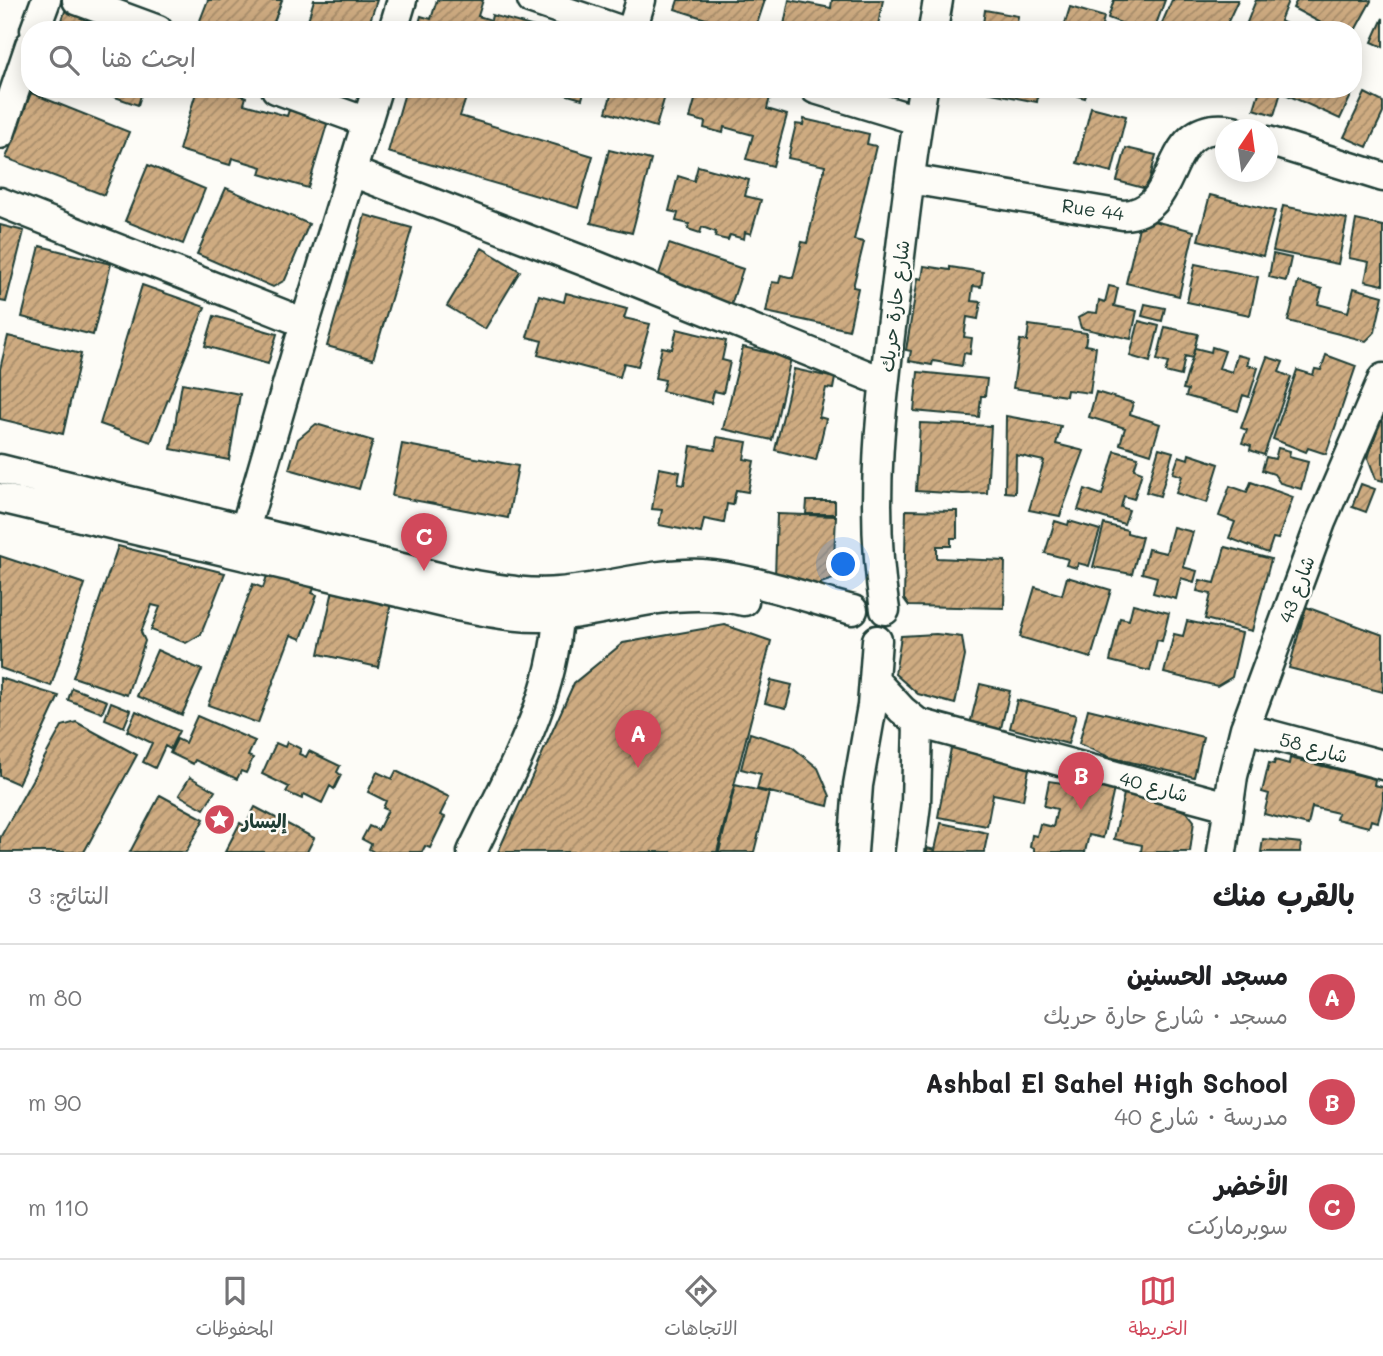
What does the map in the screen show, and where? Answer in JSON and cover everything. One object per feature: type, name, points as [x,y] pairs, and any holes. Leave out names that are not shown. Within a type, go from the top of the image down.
[{"type":"street","points":[[38,21],[46,0]]},
{"type":"street","points":[[77,0],[134,21]]},
{"type":"street","points":[[396,21],[402,0]]},
{"type":"street","points":[[533,0],[594,21]]},
{"type":"street","points":[[635,21],[641,0]]},
{"type":"street","points":[[934,21],[938,0]]},
{"type":"street","points":[[0,134],[9,75],[21,58]]},
{"type":"street","points":[[301,98],[367,122]]},
{"type":"street","points":[[245,529],[304,323],[374,98]]},
{"type":"street","points":[[845,98],[917,120]]},
{"type":"street","name":"شارع حارة حريك","points":[[862,613],[876,523],[884,382],[921,98]]},
{"type":"street","name":"Rue 44","points":[[910,179],[1136,215],[1148,210],[1195,134],[1215,128]]},
{"type":"street","points":[[1278,144],[1383,177]]},
{"type":"street","points":[[352,172],[597,266],[884,382]]},
{"type":"street","points":[[0,202],[304,323]]},
{"type":"street","name":"شارع 43","points":[[1222,852],[1228,806],[1245,728],[1321,522],[1383,378]]},
{"type":"street","points":[[0,469],[558,604],[624,604],[699,594],[862,613],[854,636],[861,641],[877,640],[875,681],[860,776],[853,852]]},
{"type":"street","points":[[0,498],[457,606],[535,617],[558,604]]},
{"type":"street","points":[[472,852],[536,718],[553,658],[558,604]]},
{"type":"street","points":[[875,681],[918,723],[916,804],[910,852]]},
{"type":"street","name":"شارع 40","points":[[918,723],[1228,806]]},
{"type":"street","name":"شارع 58","points":[[1245,728],[1383,765]]},
{"type":"building","points":[[208,0],[282,0],[274,21],[200,21]]},
{"type":"building","points":[[314,0],[377,0],[370,21],[308,21]]},
{"type":"building","points":[[437,0],[483,0],[478,16],[491,20],[492,15],[513,21],[420,21],[421,16],[431,19]]},
{"type":"building","points":[[678,0],[765,0],[758,21],[712,21],[675,9]]},
{"type":"building","points":[[789,0],[831,8],[832,0],[883,0],[879,21],[785,21]]},
{"type":"building","points":[[1114,0],[1165,0],[1157,21],[1116,21],[1108,18]]},
{"type":"building","points":[[1172,0],[1238,0],[1228,21],[1163,21]]},
{"type":"building","points":[[1256,0],[1288,1],[1280,21],[1248,21]]},
{"type":"building","points":[[1297,0],[1371,1],[1360,21],[1317,21],[1293,8]]},
{"type":"building","points":[[1070,7],[1104,17],[1103,21],[1066,21]]},
{"type":"building","points":[[985,10],[1018,16],[1017,21],[983,21]]},
{"type":"building","points":[[65,11],[94,21],[62,21]]},
{"type":"building","points":[[1383,18],[1383,47],[1372,42]]},
{"type":"building","points":[[1365,93],[1383,102],[1383,113],[1367,147],[1344,137]]},
{"type":"building","points":[[29,98],[44,98],[129,132],[104,195],[6,158]]},
{"type":"building","points":[[118,98],[140,98],[138,105]]},
{"type":"building","points":[[194,98],[246,98],[244,104],[287,116],[289,110],[328,121],[308,188],[260,174],[262,167],[232,158],[230,165],[179,150]]},
{"type":"building","points":[[403,98],[466,98],[460,116],[593,156],[578,208],[388,152]]},
{"type":"building","points":[[610,98],[664,98],[656,127],[606,112]]},
{"type":"building","points":[[696,98],[770,98],[767,109],[787,115],[773,166],[746,159],[753,135],[724,127],[723,133],[704,128],[705,122],[690,118]]},
{"type":"building","points":[[1017,98],[1038,98],[1037,102]]},
{"type":"building","points":[[1257,98],[1279,98],[1274,115],[1254,109]]},
{"type":"building","points":[[1294,98],[1350,98],[1340,119]]},
{"type":"building","points":[[1091,107],[1126,116],[1112,172],[1077,163]]},
{"type":"building","points":[[804,119],[869,134],[867,144],[876,146],[854,240],[864,242],[853,287],[858,288],[849,330],[766,312],[772,282],[779,283],[781,275],[793,278],[802,242],[807,243],[825,166],[788,158],[796,124],[803,125]]},
{"type":"building","points":[[1126,148],[1156,155],[1147,189],[1117,181]]},
{"type":"building","points":[[609,150],[651,160],[632,233],[591,223]]},
{"type":"building","points":[[148,165],[205,189],[183,244],[125,221]]},
{"type":"building","points":[[698,166],[749,180],[745,196],[761,200],[751,234],[745,232],[744,239],[730,235],[728,240],[715,237],[716,232],[702,227],[700,233],[688,229],[689,224],[676,221],[678,213],[669,211],[678,176],[694,181]]},
{"type":"building","points":[[226,188],[309,224],[285,280],[273,287],[197,254]]},
{"type":"building","points":[[1210,195],[1275,211],[1263,256],[1198,240]]},
{"type":"building","points":[[1283,206],[1347,219],[1338,264],[1273,251]]},
{"type":"building","points":[[365,215],[412,228],[373,359],[327,346]]},
{"type":"building","points":[[1141,218],[1194,231],[1179,296],[1126,283]]},
{"type":"building","points":[[1356,220],[1383,226],[1383,285],[1365,281],[1369,262],[1349,258]]},
{"type":"building","points":[[0,225],[24,231],[6,302],[0,301]]},
{"type":"building","points":[[669,244],[743,269],[731,305],[657,280]]},
{"type":"building","points":[[40,246],[111,264],[93,335],[22,317]]},
{"type":"building","points":[[482,248],[520,271],[485,329],[447,306]]},
{"type":"building","points":[[1273,254],[1291,258],[1286,281],[1269,277]]},
{"type":"building","points":[[1195,264],[1258,277],[1250,315],[1187,302]]},
{"type":"building","points":[[924,266],[983,272],[981,287],[973,286],[971,301],[981,302],[978,319],[967,317],[964,337],[972,338],[970,354],[964,353],[962,366],[933,361],[932,365],[909,361],[911,351],[906,350],[918,278],[922,279]]},
{"type":"building","points":[[1298,282],[1322,289],[1318,304],[1348,312],[1354,288],[1383,296],[1375,332],[1366,341],[1288,321]]},
{"type":"building","points":[[142,285],[205,307],[151,442],[100,424]]},
{"type":"building","points":[[1109,286],[1118,288],[1114,306],[1137,311],[1131,339],[1081,328],[1078,318],[1088,312],[1097,313],[1099,300],[1105,302]]},
{"type":"building","points":[[566,293],[627,309],[624,318],[650,324],[638,366],[624,363],[620,377],[538,355],[542,341],[527,337],[539,295],[564,302]]},
{"type":"building","points":[[1145,304],[1165,308],[1162,321],[1142,316]]},
{"type":"building","points":[[214,316],[277,334],[268,364],[205,346]]},
{"type":"building","points":[[1139,321],[1159,326],[1150,362],[1130,356]]},
{"type":"building","points":[[1029,325],[1087,333],[1085,345],[1096,347],[1090,393],[1067,390],[1066,396],[1013,388],[1020,340],[1027,341]]},
{"type":"building","points":[[1165,327],[1198,334],[1192,358],[1185,356],[1181,376],[1165,372],[1168,363],[1157,360]]},
{"type":"building","points":[[677,329],[726,341],[722,360],[730,362],[723,393],[714,391],[711,403],[662,391],[665,380],[655,378],[662,347],[672,349]]},
{"type":"building","points":[[8,336],[81,354],[63,434],[0,419],[0,369]]},
{"type":"building","points":[[743,347],[791,358],[772,440],[723,429]]},
{"type":"building","points":[[1212,347],[1225,351],[1219,368],[1232,372],[1237,355],[1249,358],[1247,365],[1258,368],[1249,397],[1243,395],[1238,411],[1186,396],[1188,390],[1183,389],[1195,348],[1211,352]]},
{"type":"building","points":[[1326,355],[1356,366],[1326,454],[1308,448],[1306,452],[1273,439],[1297,370],[1313,375],[1315,369],[1321,370]]},
{"type":"building","points":[[1267,357],[1283,362],[1279,372],[1291,377],[1264,455],[1250,450],[1251,446],[1242,443],[1247,430],[1241,428]]},
{"type":"building","points":[[794,369],[835,378],[833,389],[826,388],[819,417],[826,419],[816,460],[775,450]]},
{"type":"building","points":[[918,372],[987,379],[985,396],[981,396],[979,417],[914,411]]},
{"type":"building","points":[[182,383],[240,394],[229,460],[171,449]]},
{"type":"building","points":[[1096,392],[1133,403],[1130,414],[1160,424],[1151,454],[1120,444],[1125,428],[1089,417]]},
{"type":"building","points":[[1006,416],[1061,426],[1056,444],[1084,451],[1060,516],[1029,510],[1044,461],[1016,455],[1015,493],[1005,492]]},
{"type":"building","points":[[1380,421],[1383,422],[1383,481],[1376,479],[1368,458]]},
{"type":"building","points":[[920,423],[991,426],[987,493],[916,491]]},
{"type":"building","points":[[316,424],[373,441],[359,489],[289,469],[298,439]]},
{"type":"building","points":[[717,437],[747,442],[744,459],[754,461],[748,492],[736,490],[733,505],[727,504],[724,523],[704,519],[701,533],[659,525],[662,510],[652,509],[659,468],[680,472],[678,484],[684,485],[691,446],[715,450]]},
{"type":"building","points":[[402,444],[518,466],[508,518],[392,496]]},
{"type":"building","points":[[1159,448],[1173,452],[1160,496],[1146,492]]},
{"type":"building","points":[[1278,448],[1290,451],[1289,457],[1308,462],[1301,489],[1280,483],[1274,474],[1262,470],[1266,457],[1275,459]]},
{"type":"building","points":[[1115,451],[1138,457],[1134,469],[1142,472],[1134,499],[1124,496],[1121,507],[1129,510],[1124,524],[1078,510],[1085,489],[1102,495]]},
{"type":"building","points":[[1189,454],[1219,464],[1207,503],[1176,493],[1182,476],[1173,473],[1179,456],[1188,459]]},
{"type":"building","points":[[1251,482],[1293,497],[1278,539],[1273,538],[1268,553],[1229,538],[1235,522],[1219,516],[1230,486],[1247,492]]},
{"type":"building","points":[[1361,484],[1375,489],[1366,512],[1352,507]]},
{"type":"building","points":[[807,501],[835,501],[835,514],[806,514]]},
{"type":"building","points":[[906,510],[957,511],[957,538],[951,538],[951,546],[937,546],[937,558],[1005,561],[1004,608],[909,606],[904,599]]},
{"type":"building","points":[[777,514],[836,516],[833,579],[809,587],[775,577]]},
{"type":"building","points":[[1055,521],[1068,525],[1069,521],[1100,530],[1089,566],[1078,563],[1077,568],[1066,565],[1068,559],[1045,553]]},
{"type":"building","points":[[1104,524],[1142,537],[1132,574],[1093,567]]},
{"type":"building","points":[[1173,527],[1193,532],[1183,567],[1197,571],[1194,582],[1181,578],[1176,599],[1153,593],[1157,577],[1142,573],[1148,549],[1166,553]]},
{"type":"building","points":[[118,546],[225,573],[201,634],[186,643],[151,630],[160,607],[152,605],[141,632],[145,641],[127,695],[73,677]]},
{"type":"building","points":[[1225,547],[1271,559],[1252,631],[1205,619],[1211,594],[1197,591],[1200,580],[1215,583]]},
{"type":"building","points":[[0,556],[85,584],[51,686],[0,668]]},
{"type":"building","points":[[273,573],[302,580],[314,589],[312,593],[317,595],[301,639],[291,635],[258,723],[208,705],[253,584],[263,588],[267,576],[271,578]]},
{"type":"building","points":[[1067,577],[1111,590],[1091,658],[1020,637],[1035,587],[1062,595]]},
{"type":"building","points":[[333,590],[391,603],[378,667],[319,654]]},
{"type":"building","points":[[1133,604],[1169,613],[1162,641],[1157,640],[1150,671],[1110,661],[1120,618],[1129,620]]},
{"type":"building","points":[[1306,607],[1383,635],[1383,692],[1289,668]]},
{"type":"building","points":[[1187,621],[1242,633],[1232,677],[1217,686],[1164,673],[1174,634],[1183,636]]},
{"type":"building","points":[[725,625],[771,641],[717,852],[498,852],[574,683],[623,643]]},
{"type":"building","points":[[936,634],[962,637],[965,656],[955,704],[918,694],[895,674],[901,636]]},
{"type":"building","points":[[157,650],[202,670],[182,715],[137,696]]},
{"type":"building","points":[[0,678],[59,696],[18,784],[0,776]]},
{"type":"building","points":[[771,680],[792,685],[786,708],[765,703]]},
{"type":"building","points":[[980,684],[1010,691],[1000,732],[970,724]]},
{"type":"building","points":[[72,688],[107,701],[102,713],[68,700]]},
{"type":"building","points":[[1017,700],[1076,715],[1068,744],[1010,728]]},
{"type":"building","points":[[111,702],[131,710],[124,727],[105,719]]},
{"type":"building","points":[[1088,709],[1203,737],[1194,777],[1109,757],[1079,744]]},
{"type":"building","points":[[136,711],[179,731],[170,749],[165,746],[155,768],[143,762],[152,743],[127,731]]},
{"type":"building","points":[[197,716],[255,741],[248,756],[253,758],[246,773],[241,771],[237,779],[195,760],[193,764],[170,753],[177,739],[185,743]]},
{"type":"building","points":[[76,722],[137,755],[84,852],[0,852],[0,838],[62,726]]},
{"type":"building","points":[[750,733],[791,746],[818,768],[830,796],[828,806],[757,789],[761,774],[741,769]]},
{"type":"building","points":[[287,742],[301,749],[299,754],[306,757],[309,751],[340,766],[337,772],[341,775],[334,789],[330,786],[322,803],[304,794],[302,799],[286,792],[289,787],[262,774],[276,743],[285,747]]},
{"type":"building","points":[[952,743],[1031,758],[1023,800],[993,794],[987,826],[938,817]]},
{"type":"building","points":[[1290,758],[1375,779],[1374,785],[1383,787],[1383,803],[1378,822],[1371,820],[1369,827],[1336,819],[1338,813],[1312,807],[1308,825],[1264,814],[1269,794],[1262,792],[1269,763],[1274,764],[1275,760],[1289,764]]},
{"type":"building","points":[[396,771],[449,797],[440,815],[445,817],[430,848],[425,846],[422,852],[374,852],[369,849],[371,844],[362,839],[369,826],[378,830],[388,810],[383,808],[386,801],[368,792],[377,772],[392,779]]},
{"type":"building","points":[[190,777],[215,791],[204,809],[179,795]]},
{"type":"building","points":[[1064,777],[1114,789],[1103,838],[1089,835],[1085,852],[1034,852],[1034,848],[1030,847],[1032,835],[1037,836],[1040,824],[1053,827],[1057,809],[1044,806],[1049,781],[1063,783]]},
{"type":"building","points":[[735,785],[769,793],[754,852],[719,852]]},
{"type":"building","points":[[1125,789],[1187,812],[1194,821],[1190,852],[1141,852],[1142,845],[1114,839]]},
{"type":"building","points":[[160,795],[204,819],[186,852],[130,852]]},
{"type":"building","points":[[255,807],[314,838],[307,852],[225,852],[240,823],[245,826]]},
{"type":"building","points":[[941,823],[988,833],[984,852],[927,852],[927,848],[935,850]]},
{"type":"building","points":[[1263,839],[1301,843],[1300,852],[1261,852]]},
{"type":"place","name":"الأخضر","points":[[424,571]]},
{"type":"place","name":"مسجد الحسنين","points":[[638,768]]},
{"type":"place","name":"Ashbal El Sahel High School","points":[[1081,810]]},
{"type":"place","name":"إليسار","points":[[219,820]]}]
